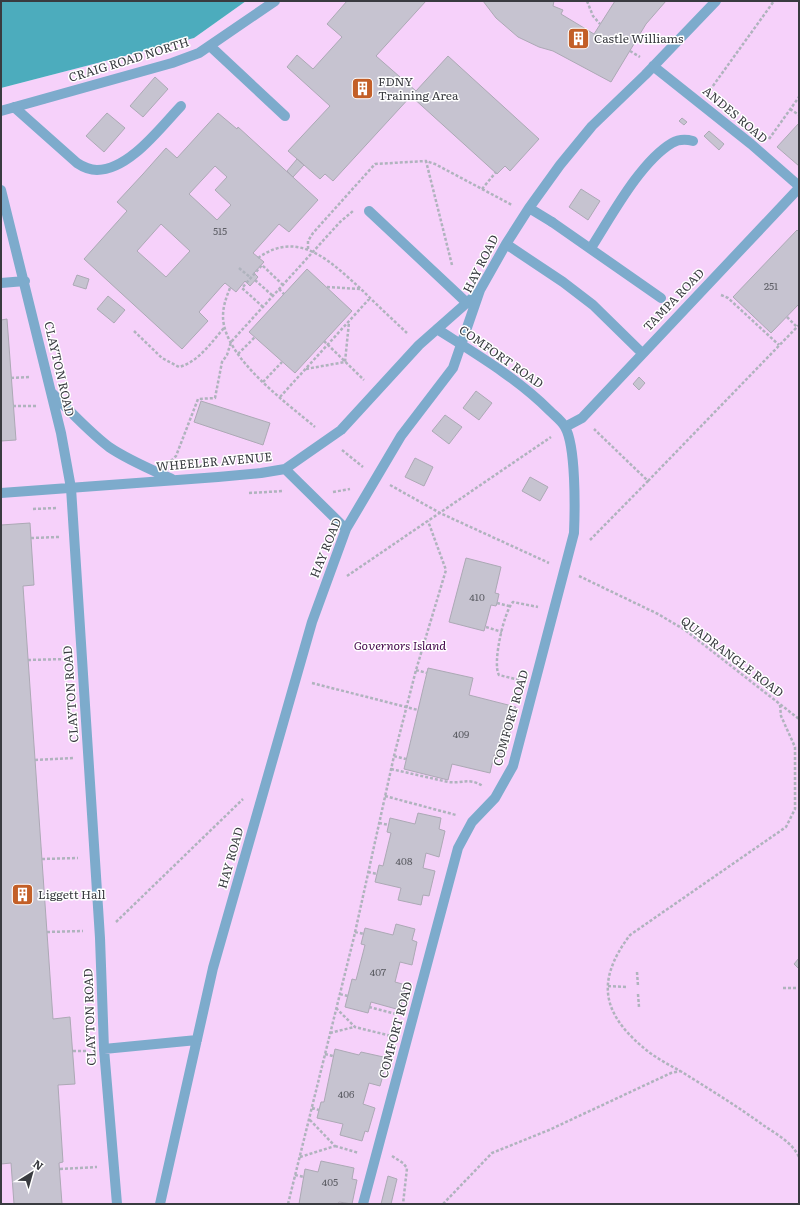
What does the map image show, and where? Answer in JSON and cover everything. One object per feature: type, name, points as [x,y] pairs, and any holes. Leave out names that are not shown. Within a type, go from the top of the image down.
[{"type":"street","name":"CRAIG ROAD NORTH","points":[[1,111],[172,63],[210,46],[275,1]]},
{"type":"street","name":"HAY ROAD","points":[[160,1204],[212,968],[312,622],[346,529],[401,436],[453,368],[480,290],[506,244],[560,165],[592,126],[716,1]]},
{"type":"street","points":[[210,46],[285,116]]},
{"type":"street","name":"ANDES ROAD","points":[[653,66],[701,103],[799,187]]},
{"type":"street","points":[[14,107],[77,163],[87,169],[97,170],[121,164],[134,155],[181,106]]},
{"type":"street","points":[[591,248],[633,184],[657,154],[673,142],[685,139],[692,141]]},
{"type":"street","name":"TAMPA ROAD","points":[[565,427],[582,418],[799,187]]},
{"type":"street","name":"CLAYTON ROAD","points":[[1,190],[25,281],[54,405],[71,488],[100,934],[104,1049],[117,1204]]},
{"type":"street","points":[[369,211],[466,302]]},
{"type":"street","points":[[528,211],[552,222],[661,298]]},
{"type":"street","points":[[506,244],[564,282],[593,305],[642,353]]},
{"type":"street","points":[[1,282],[25,281]]},
{"type":"street","name":"WHEELER AVENUE","points":[[1,494],[247,474],[285,469],[341,430],[419,345],[480,290]]},
{"type":"street","name":"COMFORT ROAD","points":[[363,1204],[458,848],[471,825],[497,795],[513,766],[574,533],[575,499],[571,450],[565,427],[535,396],[437,329]]},
{"type":"street","points":[[51,392],[109,447],[134,462],[173,479]]},
{"type":"street","points":[[285,469],[346,529]]},
{"type":"street","points":[[104,1049],[197,1040]]},
{"type":"path","points":[[587,1],[593,16],[600,24]]},
{"type":"path","points":[[701,103],[774,1]]},
{"type":"path","points":[[760,152],[799,97]]},
{"type":"path","points":[[790,109],[799,115]]},
{"type":"path","points":[[308,250],[308,241],[313,233],[375,164],[426,161],[435,164],[528,211]]},
{"type":"path","points":[[426,161],[452,266]]},
{"type":"path","points":[[482,189],[496,172]]},
{"type":"path","points":[[160,473],[176,456],[198,399],[215,398],[222,362],[227,355],[231,342],[349,214],[357,208],[364,207],[369,211]]},
{"type":"path","points":[[258,258],[266,252],[290,247],[314,252],[338,268],[419,345]]},
{"type":"path","points":[[263,307],[242,288],[262,265],[283,285]]},
{"type":"path","points":[[239,268],[251,278]]},
{"type":"path","points":[[255,280],[273,296]]},
{"type":"path","points":[[327,287],[360,289]]},
{"type":"path","name":"QUADRANGLE ROAD","points":[[230,288],[224,302],[223,319],[231,342],[246,366],[330,439],[374,481],[658,614],[685,630],[799,719]]},
{"type":"path","points":[[279,289],[284,294]]},
{"type":"path","points":[[719,296],[721,294],[728,298],[779,345]]},
{"type":"path","points":[[280,397],[370,298]]},
{"type":"path","points":[[589,542],[798,326],[787,317]]},
{"type":"path","points":[[345,362],[349,322]]},
{"type":"path","points":[[134,331],[162,358],[179,367],[188,365],[196,359],[226,326]]},
{"type":"path","points":[[238,354],[255,337]]},
{"type":"path","points":[[324,341],[376,391]]},
{"type":"path","points":[[264,382],[282,362]]},
{"type":"path","points":[[306,369],[345,362]]},
{"type":"path","points":[[13,406],[54,405]]},
{"type":"path","points":[[582,418],[648,481]]},
{"type":"path","points":[[346,577],[565,427]]},
{"type":"path","points":[[313,496],[374,481]]},
{"type":"path","points":[[30,510],[72,507]]},
{"type":"path","points":[[288,1204],[355,932],[391,768],[416,670],[446,570],[428,521]]},
{"type":"path","points":[[31,538],[74,536]]},
{"type":"path","points":[[535,684],[499,675],[496,671],[496,661],[502,632],[509,606],[513,602],[554,611]]},
{"type":"path","points":[[497,603],[509,606]]},
{"type":"path","points":[[486,627],[502,632]]},
{"type":"path","points":[[28,660],[82,658]]},
{"type":"path","points":[[416,670],[427,674]]},
{"type":"path","points":[[296,679],[418,710]]},
{"type":"path","points":[[780,705],[781,716],[795,747],[795,809],[792,819],[786,827],[630,935],[621,946],[611,966],[608,986],[608,1003],[615,1018],[631,1036],[651,1054],[680,1071],[791,1144],[799,1157]]},
{"type":"path","points":[[394,756],[406,759]]},
{"type":"path","points":[[35,760],[88,757]]},
{"type":"path","points":[[391,768],[448,782],[456,783],[464,780],[472,781],[481,784],[497,795]]},
{"type":"path","points":[[47,932],[100,934],[246,796]]},
{"type":"path","points":[[385,796],[461,815],[471,825]]},
{"type":"path","points":[[379,823],[389,826]]},
{"type":"path","points":[[42,859],[95,856]]},
{"type":"path","points":[[368,872],[377,874]]},
{"type":"path","points":[[355,932],[364,934]]},
{"type":"path","points":[[637,972],[638,986]]},
{"type":"path","points":[[608,986],[626,987]]},
{"type":"path","points":[[783,988],[799,988]]},
{"type":"path","points":[[340,994],[348,996]]},
{"type":"path","points":[[638,994],[639,1006]]},
{"type":"path","points":[[369,1007],[413,1018]]},
{"type":"path","points":[[336,1008],[355,1027]]},
{"type":"path","points":[[330,1033],[355,1027],[407,1041]]},
{"type":"path","points":[[325,1054],[333,1056]]},
{"type":"path","points":[[443,1204],[492,1153],[549,1130],[671,1073],[680,1071]]},
{"type":"path","points":[[312,1108],[319,1110]]},
{"type":"path","points":[[309,1119],[335,1146]]},
{"type":"path","points":[[300,1157],[335,1146],[397,1158],[407,1168],[403,1204]]},
{"type":"path","points":[[60,1169],[114,1167]]},
{"type":"path","points":[[295,1175],[304,1177]]},
{"type":"green space","name":"Governors Island","points":[[246,1],[799,1],[799,1204],[1,1204],[1,88],[194,38]]},
{"type":"water","points":[[1,1],[246,1],[194,38],[1,88]]},
{"type":"building","name":"FDNY Training Area","points":[[347,1],[426,1],[376,56],[416,91],[448,56],[539,139],[510,171],[505,166],[497,174],[411,96],[333,181],[325,174],[320,179],[288,151],[330,106],[287,67],[297,55],[313,69],[342,37],[327,24]]},
{"type":"building","name":"Castle Williams","points":[[483,1],[554,1],[553,6],[563,10],[561,14],[594,34],[615,1],[666,1],[646,24],[611,82],[553,51],[539,47],[518,37],[496,18]]},
{"type":"building","points":[[155,77],[168,89],[143,117],[130,106]]},
{"type":"building","points":[[107,113],[125,128],[104,152],[86,136]]},
{"type":"building","points":[[218,113],[237,129],[238,127],[318,200],[289,232],[279,224],[253,253],[264,262],[254,273],[258,277],[250,286],[245,281],[236,292],[225,283],[222,286],[199,312],[208,321],[182,349],[84,259],[127,211],[117,202],[166,148],[177,158]],"holes":[[[215,166],[227,177],[215,190],[231,205],[217,220],[189,194]],[[161,224],[190,251],[166,277],[137,251]]]},
{"type":"building","points":[[682,118],[687,122],[684,125],[679,121]]},
{"type":"building","points":[[799,123],[799,166],[777,147]]},
{"type":"building","points":[[709,131],[724,144],[719,150],[704,136]]},
{"type":"building","points":[[297,159],[304,165],[293,177],[287,171]]},
{"type":"building","points":[[581,189],[600,201],[588,220],[569,207]]},
{"type":"building","points":[[797,230],[799,232],[799,304],[771,333],[733,297]]},
{"type":"building","points":[[307,269],[352,311],[295,373],[249,332]]},
{"type":"building","points":[[77,275],[89,279],[86,289],[73,285]]},
{"type":"building","points":[[108,296],[125,310],[114,323],[97,309]]},
{"type":"building","points":[[7,319],[16,440],[1,441],[1,320]]},
{"type":"building","points":[[639,377],[645,383],[639,390],[633,384]]},
{"type":"building","points":[[476,391],[492,403],[479,420],[463,408]]},
{"type":"building","points":[[201,401],[270,423],[263,445],[194,422]]},
{"type":"building","points":[[445,415],[462,427],[449,444],[432,431]]},
{"type":"building","points":[[415,458],[433,467],[424,486],[405,477]]},
{"type":"building","points":[[530,477],[548,487],[540,501],[522,491]]},
{"type":"building","name":"Liggett Hall","points":[[30,523],[34,585],[23,586],[53,1019],[70,1017],[75,1084],[58,1085],[63,1162],[59,1163],[62,1204],[14,1204],[11,1163],[1,1164],[1,525]]},
{"type":"building","points":[[466,558],[501,567],[495,593],[499,594],[497,603],[496,606],[491,605],[484,631],[449,622]]},
{"type":"building","points":[[428,668],[473,678],[469,695],[516,707],[504,757],[494,755],[490,773],[452,764],[448,780],[404,769]]},
{"type":"building","points":[[418,813],[441,818],[439,829],[445,831],[439,857],[426,853],[423,868],[435,871],[429,896],[423,895],[421,905],[398,900],[401,888],[375,882],[379,865],[383,866],[391,833],[387,832],[390,818],[415,824]]},
{"type":"building","points":[[396,924],[415,929],[412,940],[417,942],[412,965],[400,962],[395,982],[406,985],[400,1010],[371,1002],[368,1013],[345,1007],[352,979],[356,980],[365,945],[361,944],[365,928],[393,935]]},
{"type":"building","points":[[799,958],[799,969],[794,964]]},
{"type":"building","points":[[335,1049],[359,1055],[361,1052],[388,1058],[380,1086],[369,1083],[363,1104],[375,1108],[368,1132],[365,1131],[362,1141],[340,1135],[343,1124],[317,1118],[321,1102],[324,1102]]},
{"type":"building","points":[[321,1161],[354,1168],[352,1179],[357,1180],[352,1204],[339,1202],[338,1204],[299,1204],[305,1169],[318,1172]]},
{"type":"building","points":[[388,1176],[397,1179],[391,1204],[381,1204]]},
{"type":"place","name":"Castle Williams","points":[[579,39]]},
{"type":"place","name":"FDNY Training Area","points":[[362,89]]},
{"type":"place","name":"Liggett Hall","points":[[23,895]]}]
